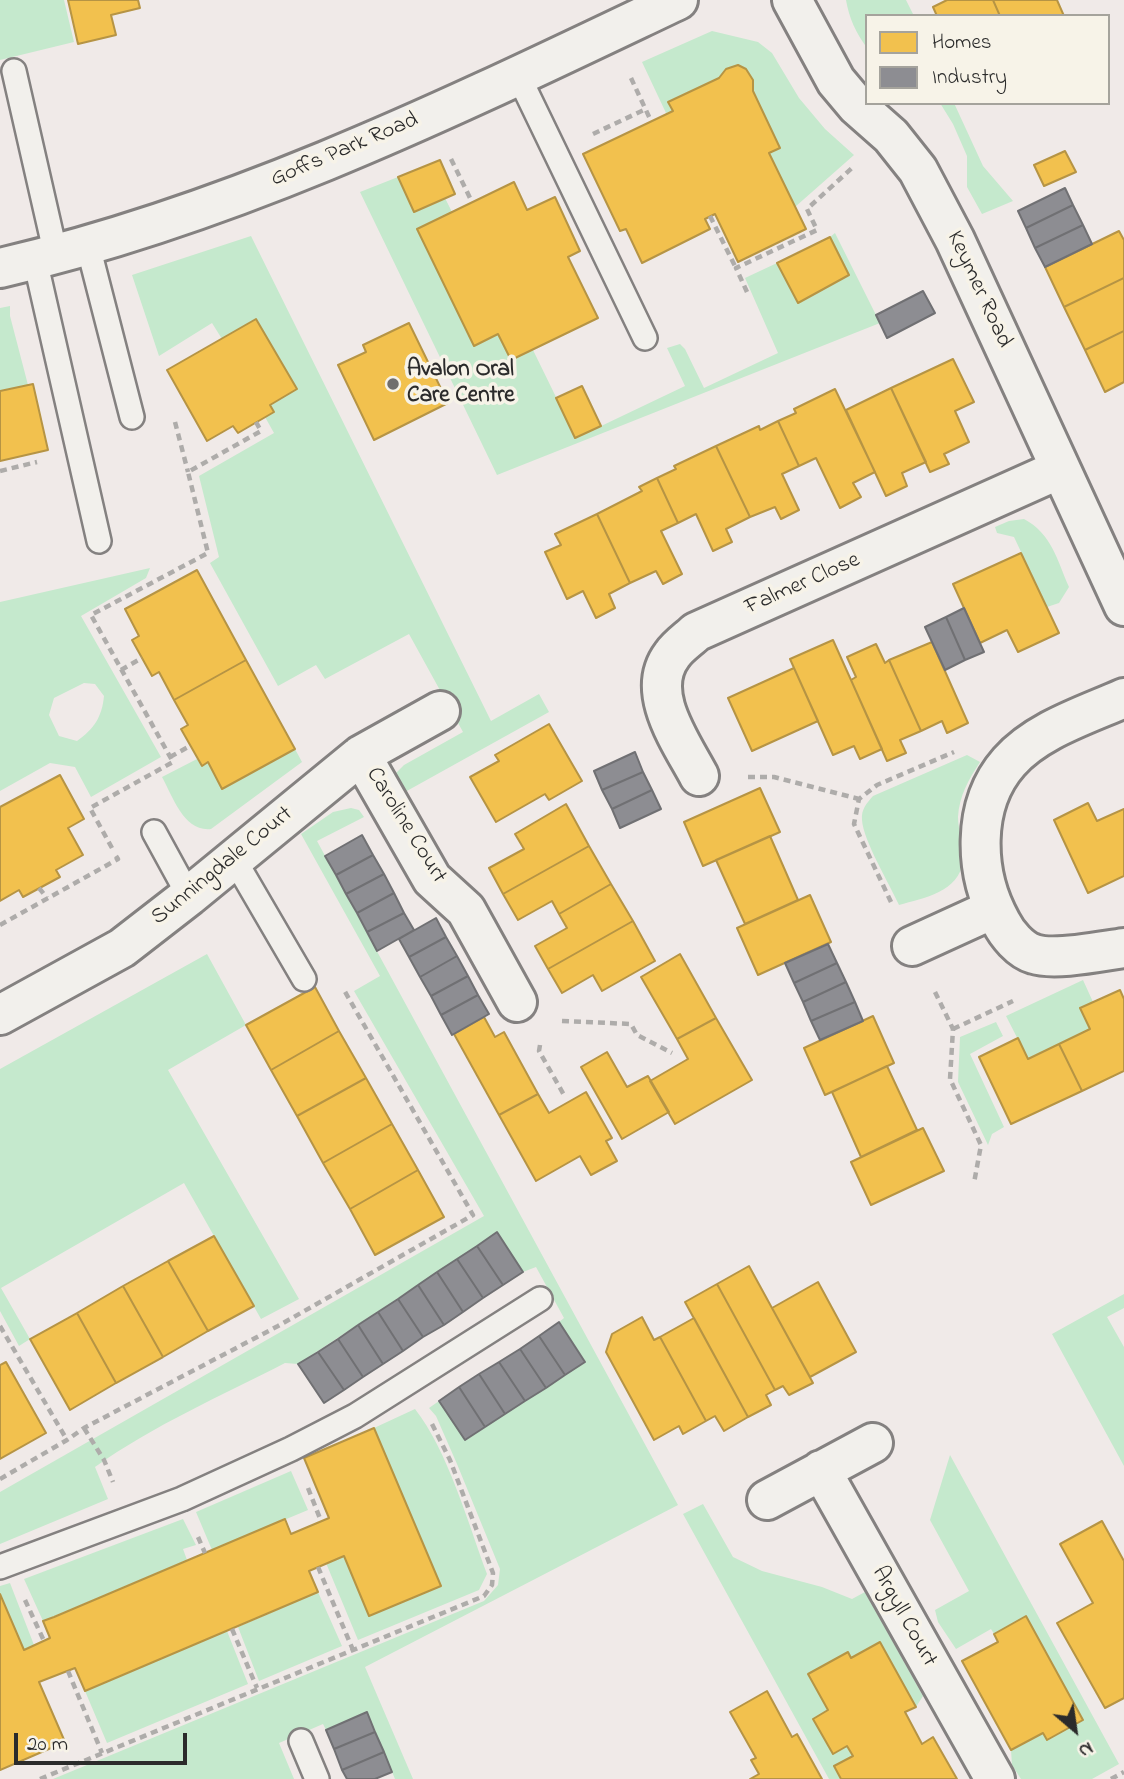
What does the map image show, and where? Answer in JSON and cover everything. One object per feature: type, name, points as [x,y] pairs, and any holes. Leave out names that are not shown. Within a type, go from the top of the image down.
[{"type":"street","name":"Goffs Park Road","points":[[45,257],[193,212],[335,158],[678,0]]},
{"type":"street","name":"Keymer Road","points":[[792,0],[836,81],[857,106],[891,136],[918,170],[956,240],[1124,606]]},
{"type":"street","name":"Falmer Close","points":[[699,776],[668,716],[660,681],[671,655],[696,632],[1060,469]]},
{"type":"street","points":[[1124,698],[1030,743],[1009,762],[991,788],[983,817],[981,850],[983,881],[993,909],[1008,936],[1033,954],[1054,956],[1124,948]]},
{"type":"street","name":"Sunningdale Court","points":[[0,1015],[122,948],[361,755],[440,711]]},
{"type":"street","name":"Caroline Court","points":[[361,755],[432,879],[466,910],[517,1002]]},
{"type":"street","points":[[912,946],[993,909]]},
{"type":"street","points":[[767,1500],[873,1443]]},
{"type":"street","name":"Argyll Court","points":[[821,1471],[991,1772]]},
{"type":"lane","points":[[14,71],[45,257],[99,541]]},
{"type":"lane","points":[[518,75],[645,338]]},
{"type":"lane","points":[[45,257],[132,417]]},
{"type":"lane","points":[[154,832],[189,896]]},
{"type":"lane","points":[[234,859],[304,979]]},
{"type":"lane","points":[[0,1567],[182,1499],[291,1449],[355,1416],[540,1299]]},
{"type":"lane","points":[[301,1741],[317,1779]]},
{"type":"path","points":[[556,152],[646,109]]},
{"type":"path","points":[[736,268],[817,230],[807,209],[891,136]]},
{"type":"path","points":[[710,216],[747,292]]},
{"type":"path","points":[[188,471],[261,431],[256,422]]},
{"type":"path","points":[[0,925],[118,859],[89,808],[173,762],[91,615],[208,553],[177,424]]},
{"type":"path","points":[[121,670],[142,658]]},
{"type":"path","points":[[170,757],[190,746]]},
{"type":"path","points":[[699,776],[774,777],[859,799]]},
{"type":"path","points":[[40,888],[47,898]]},
{"type":"path","points":[[0,1479],[84,1428],[278,1325],[473,1215],[332,969],[304,979]]},
{"type":"path","points":[[517,1002],[542,989],[559,1020],[631,1024],[637,1035],[672,1053]]},
{"type":"path","points":[[541,1039],[539,1051],[564,1094]]},
{"type":"path","points":[[0,1326],[67,1440]]},
{"type":"path","points":[[40,1779],[484,1596],[492,1585],[493,1573],[450,1460],[429,1419],[405,1385]]},
{"type":"path","points":[[84,1428],[104,1460],[129,1519]]},
{"type":"path","points":[[318,1567],[353,1650]]},
{"type":"path","points":[[232,1629],[257,1688]]},
{"type":"path","points":[[68,1671],[102,1753]]},
{"type":"path","points":[[1111,1779],[1124,1772]]},
{"type":"green space","points":[[0,0],[64,0],[74,42],[0,60]]},
{"type":"green space","points":[[846,0],[906,0],[913,14],[865,14],[865,45],[849,13]]},
{"type":"green space","points":[[712,31],[758,42],[772,53],[799,98],[825,129],[854,155],[795,207],[769,153],[780,147],[753,91],[753,80],[746,69],[738,65],[726,69],[719,78],[669,102],[673,111],[666,113],[642,62]]},
{"type":"green space","points":[[941,105],[955,105],[983,166],[1013,201],[982,214],[967,187],[967,156]]},
{"type":"green space","points":[[398,177],[414,212],[445,198],[452,212],[417,230],[474,346],[498,334],[511,359],[533,350],[576,438],[685,386],[667,348],[680,344],[685,349],[704,388],[778,353],[745,278],[777,263],[799,302],[849,275],[830,237],[835,233],[880,323],[497,475],[360,192]]},
{"type":"green space","points":[[251,236],[491,721],[539,694],[549,712],[405,792],[397,787],[394,775],[404,765],[463,732],[409,634],[325,679],[316,665],[278,686],[210,563],[219,557],[199,476],[274,433],[265,417],[274,412],[270,405],[297,389],[256,319],[222,339],[212,323],[159,356],[132,275]]},
{"type":"green space","points":[[10,306],[10,316],[28,385],[0,391],[0,308]]},
{"type":"green space","points":[[1024,519],[1041,532],[1061,567],[1069,587],[1059,603],[1047,607],[1014,537],[997,533],[995,527]]},
{"type":"green space","points":[[150,568],[146,578],[81,616],[161,757],[91,797],[75,767],[50,763],[0,791],[0,602]],"holes":[[[84,683],[95,684],[104,696],[96,722],[77,741],[59,736],[49,715],[54,698]]]},
{"type":"green space","points":[[295,749],[302,762],[211,829],[194,825],[180,812],[162,777],[197,759],[202,766],[208,762],[223,788]]},
{"type":"green space","points":[[967,755],[980,762],[960,802],[958,823],[963,861],[960,872],[948,887],[939,892],[899,905],[867,839],[862,820],[863,809],[873,796]]},
{"type":"green space","points":[[351,808],[359,810],[364,817],[317,841],[678,1505],[365,1667],[413,1779],[395,1779],[367,1712],[326,1730],[323,1724],[279,1743],[294,1779],[53,1779],[484,1601],[498,1585],[500,1569],[436,1416],[429,1408],[439,1401],[466,1440],[585,1361],[559,1322],[564,1318],[536,1267],[523,1272],[497,1233],[298,1364],[285,1363],[212,1399],[164,1424],[95,1467],[108,1499],[0,1544],[0,1492],[484,1216],[354,991],[380,976],[301,834],[333,812]]},
{"type":"green space","points":[[207,954],[246,1025],[168,1070],[299,1299],[261,1319],[184,1183],[1,1288],[30,1339],[19,1346],[0,1311],[0,1069]]},
{"type":"green space","points":[[1083,980],[1093,1002],[1090,1029],[1028,1059],[1006,1016]]},
{"type":"green space","points":[[996,1022],[1003,1036],[970,1054],[1004,1127],[992,1134],[988,1145],[958,1082],[960,1037]]},
{"type":"green space","points":[[1124,1294],[1124,1308],[1107,1317],[1124,1347],[1124,1466],[1052,1334]]},
{"type":"green space","points":[[415,1409],[438,1445],[465,1510],[487,1574],[479,1590],[358,1640],[326,1563],[344,1556],[370,1616],[441,1586],[374,1428]]},
{"type":"green space","points":[[950,1455],[1119,1764],[1092,1779],[1021,1779],[1012,1765],[1011,1750],[1043,1733],[1047,1740],[1083,1720],[1026,1616],[994,1634],[991,1629],[956,1649],[938,1622],[935,1610],[969,1591],[930,1520]]},
{"type":"green space","points":[[291,1471],[308,1510],[212,1550],[196,1512]]},
{"type":"green space","points":[[703,1504],[733,1557],[762,1571],[822,1587],[852,1599],[865,1592],[923,1696],[916,1707],[880,1642],[851,1658],[848,1652],[809,1674],[828,1710],[813,1719],[832,1753],[847,1746],[853,1756],[834,1766],[841,1779],[829,1779],[683,1514]]},
{"type":"green space","points":[[183,1519],[196,1545],[183,1549],[187,1560],[43,1621],[24,1579]]},
{"type":"green space","points":[[10,1583],[34,1645],[24,1650],[0,1594],[0,1586]]},
{"type":"green space","points":[[318,1592],[342,1646],[259,1681],[238,1627]]},
{"type":"green space","points":[[227,1631],[248,1684],[107,1743],[85,1691]]},
{"type":"building: Homes","points":[[68,0],[138,0],[140,8],[111,15],[116,35],[78,44]]},
{"type":"building: Homes","points":[[947,0],[993,0],[999,14],[936,14],[933,7]]},
{"type":"building: Homes","points":[[993,0],[1057,0],[1063,14],[999,14]]},
{"type":"building: Homes","points":[[738,65],[746,69],[753,80],[753,91],[780,148],[769,153],[806,229],[738,262],[715,214],[705,219],[710,229],[642,263],[626,229],[620,231],[583,154],[673,111],[668,102],[719,78],[726,69]]},
{"type":"building: Homes","points":[[1065,151],[1076,172],[1044,186],[1034,165]]},
{"type":"building: Homes","points":[[440,160],[455,194],[414,212],[398,177]]},
{"type":"building: Homes","points":[[514,182],[527,210],[555,197],[580,251],[568,257],[598,318],[511,360],[498,334],[474,346],[417,229]]},
{"type":"building: Homes","points":[[1119,231],[1124,240],[1124,278],[1064,307],[1045,267]]},
{"type":"building: Homes","points":[[830,237],[849,275],[798,303],[777,263]]},
{"type":"building: Homes","points":[[1124,278],[1124,331],[1085,350],[1064,307]]},
{"type":"building: Homes","points":[[256,319],[297,389],[270,405],[274,412],[238,433],[233,426],[207,441],[167,370]]},
{"type":"building: Homes","name":"Avalon Oral Care Centre","points":[[409,323],[448,403],[374,440],[338,365],[366,352],[363,345]]},
{"type":"building: Homes","points":[[1124,331],[1124,382],[1105,392],[1085,350]]},
{"type":"building: Homes","points":[[953,359],[974,402],[955,411],[969,442],[944,454],[949,464],[930,472],[891,388]]},
{"type":"building: Homes","points":[[33,384],[48,450],[0,461],[0,391]]},
{"type":"building: Homes","points":[[582,386],[601,426],[575,438],[556,398]]},
{"type":"building: Homes","points":[[891,388],[926,462],[902,473],[907,486],[886,496],[846,410]]},
{"type":"building: Homes","points":[[835,389],[875,472],[853,483],[861,497],[840,508],[816,458],[799,466],[778,421],[796,413],[794,409]]},
{"type":"building: Homes","points":[[778,421],[799,466],[782,474],[799,510],[781,519],[775,507],[750,517],[716,446],[759,426],[760,430]]},
{"type":"building: Homes","points":[[716,446],[750,517],[726,529],[732,542],[713,551],[696,514],[678,523],[657,478],[676,469],[674,466]]},
{"type":"building: Homes","points":[[657,478],[678,523],[661,531],[682,574],[663,584],[656,571],[630,583],[597,514],[642,491],[639,487]]},
{"type":"building: Homes","points":[[597,514],[630,583],[609,594],[615,608],[596,618],[583,591],[567,599],[545,552],[561,545],[555,534]]},
{"type":"building: Homes","points":[[1021,553],[1059,633],[1018,652],[1007,630],[980,643],[953,584]]},
{"type":"building: Homes","points":[[197,570],[246,660],[174,700],[159,672],[152,676],[132,640],[139,636],[125,609]]},
{"type":"building: Homes","points":[[833,640],[882,749],[860,759],[854,746],[833,755],[790,659]]},
{"type":"building: Homes","points":[[932,642],[968,723],[947,733],[942,721],[921,731],[889,660]]},
{"type":"building: Homes","points":[[876,644],[885,663],[889,660],[921,731],[900,740],[906,753],[887,761],[851,680],[856,677],[847,657]]},
{"type":"building: Homes","points":[[246,660],[295,749],[222,789],[208,762],[202,766],[181,729],[188,725],[174,700]]},
{"type":"building: Homes","points":[[794,668],[818,721],[752,751],[728,698]]},
{"type":"building: Homes","points":[[549,724],[582,781],[549,800],[545,794],[496,822],[470,777],[499,761],[495,755]]},
{"type":"building: Homes","points":[[60,775],[84,819],[68,828],[83,855],[56,870],[60,877],[23,897],[19,890],[0,901],[0,807]]},
{"type":"building: Homes","points":[[760,788],[780,832],[703,866],[684,822]]},
{"type":"building: Homes","points":[[1088,803],[1097,821],[1124,809],[1124,876],[1088,893],[1054,820]]},
{"type":"building: Homes","points":[[566,804],[589,846],[503,894],[489,868],[524,849],[515,834]]},
{"type":"building: Homes","points":[[770,836],[798,900],[745,924],[716,860]]},
{"type":"building: Homes","points":[[589,846],[611,884],[559,914],[552,901],[518,920],[503,894]]},
{"type":"building: Homes","points":[[611,884],[633,921],[548,969],[535,946],[567,928],[559,914]]},
{"type":"building: Homes","points":[[810,895],[831,942],[758,975],[737,928]]},
{"type":"building: Homes","points":[[633,921],[655,961],[602,991],[593,975],[562,993],[548,969]]},
{"type":"building: Homes","points":[[680,954],[716,1018],[677,1039],[641,977]]},
{"type":"building: Homes","points":[[315,987],[339,1031],[271,1070],[246,1025]]},
{"type":"building: Homes","points":[[1120,990],[1124,999],[1124,1071],[1082,1091],[1059,1044],[1090,1029],[1080,1008]]},
{"type":"building: Homes","points":[[873,1016],[894,1063],[825,1095],[804,1048]]},
{"type":"building: Homes","points":[[484,1017],[495,1037],[504,1032],[538,1094],[499,1115],[454,1034]]},
{"type":"building: Homes","points":[[716,1018],[752,1080],[675,1124],[650,1081],[688,1059],[677,1039]]},
{"type":"building: Homes","points":[[339,1031],[366,1078],[297,1116],[271,1070]]},
{"type":"building: Homes","points":[[1018,1038],[1028,1059],[1059,1044],[1082,1091],[1011,1124],[979,1057]]},
{"type":"building: Homes","points":[[607,1052],[627,1087],[648,1076],[669,1112],[622,1139],[581,1067]]},
{"type":"building: Homes","points":[[887,1066],[917,1130],[861,1157],[832,1092]]},
{"type":"building: Homes","points":[[366,1078],[392,1124],[323,1163],[297,1116]]},
{"type":"building: Homes","points":[[586,1092],[612,1138],[606,1141],[617,1161],[591,1175],[580,1156],[536,1181],[499,1115],[538,1094],[549,1113]]},
{"type":"building: Homes","points":[[392,1124],[418,1170],[350,1209],[323,1163]]},
{"type":"building: Homes","points":[[923,1128],[944,1171],[871,1205],[851,1162]]},
{"type":"building: Homes","points":[[418,1170],[444,1217],[375,1255],[350,1209]]},
{"type":"building: Homes","points":[[214,1236],[254,1306],[208,1331],[168,1261]]},
{"type":"building: Homes","points":[[168,1261],[208,1331],[163,1357],[123,1286]]},
{"type":"building: Homes","points":[[749,1266],[813,1383],[789,1395],[783,1386],[775,1390],[717,1284]]},
{"type":"building: Homes","points":[[818,1282],[856,1352],[810,1377],[772,1308]]},
{"type":"building: Homes","points":[[717,1284],[775,1390],[766,1395],[771,1405],[748,1417],[685,1302]]},
{"type":"building: Homes","points":[[123,1286],[163,1357],[116,1383],[77,1313]]},
{"type":"building: Homes","points":[[77,1313],[116,1383],[70,1410],[30,1339]]},
{"type":"building: Homes","points":[[642,1317],[654,1340],[660,1337],[706,1421],[683,1434],[679,1426],[654,1440],[606,1352],[612,1334]]},
{"type":"building: Homes","points":[[694,1318],[748,1417],[724,1431],[715,1416],[706,1421],[660,1337]]},
{"type":"building: Homes","points":[[6,1362],[46,1433],[0,1459],[0,1365]]},
{"type":"building: Homes","points":[[374,1428],[441,1586],[369,1616],[344,1556],[309,1571],[318,1592],[85,1691],[75,1668],[39,1682],[65,1742],[0,1770],[0,1594],[24,1650],[50,1638],[43,1621],[285,1519],[291,1534],[329,1518],[304,1458]]},
{"type":"building: Homes","points":[[1102,1521],[1124,1561],[1124,1698],[1105,1708],[1057,1623],[1093,1603],[1060,1544]]},
{"type":"building: Homes","points":[[1026,1616],[1083,1720],[1047,1740],[1043,1733],[1011,1750],[962,1661],[998,1642],[994,1634]]},
{"type":"building: Homes","points":[[880,1642],[916,1707],[905,1712],[922,1744],[933,1737],[957,1779],[841,1779],[834,1766],[853,1756],[847,1746],[833,1754],[813,1719],[828,1710],[808,1674],[848,1652],[851,1658]]},
{"type":"building: Homes","points":[[767,1691],[792,1737],[797,1734],[822,1779],[750,1779],[759,1774],[751,1760],[756,1758],[730,1712]]},
{"type":"building: Industry","points":[[1065,188],[1073,205],[1026,228],[1018,211]]},
{"type":"building: Industry","points":[[1073,205],[1083,225],[1035,248],[1026,228]]},
{"type":"building: Industry","points":[[1083,225],[1092,244],[1045,267],[1035,248]]},
{"type":"building: Industry","points":[[923,291],[935,313],[887,338],[876,315]]},
{"type":"building: Industry","points":[[964,608],[984,652],[965,660],[946,617]]},
{"type":"building: Industry","points":[[946,617],[965,660],[945,670],[925,627]]},
{"type":"building: Industry","points":[[635,752],[643,772],[602,790],[594,771]]},
{"type":"building: Industry","points":[[643,772],[652,790],[612,809],[602,790]]},
{"type":"building: Industry","points":[[652,790],[661,809],[620,828],[612,809]]},
{"type":"building: Industry","points":[[362,835],[373,855],[336,875],[325,856]]},
{"type":"building: Industry","points":[[373,855],[384,874],[346,894],[336,875]]},
{"type":"building: Industry","points":[[384,874],[394,893],[357,913],[346,894]]},
{"type":"building: Industry","points":[[394,893],[404,913],[367,932],[357,913]]},
{"type":"building: Industry","points":[[404,913],[414,930],[377,951],[367,932]]},
{"type":"building: Industry","points":[[436,918],[446,937],[409,957],[399,939]]},
{"type":"building: Industry","points":[[446,937],[457,956],[420,977],[409,957]]},
{"type":"building: Industry","points":[[828,944],[837,963],[794,983],[785,963]]},
{"type":"building: Industry","points":[[457,956],[468,976],[431,996],[420,977]]},
{"type":"building: Industry","points":[[837,963],[846,982],[803,1002],[794,983]]},
{"type":"building: Industry","points":[[468,976],[478,995],[441,1015],[431,996]]},
{"type":"building: Industry","points":[[846,982],[855,1002],[811,1021],[803,1002]]},
{"type":"building: Industry","points":[[478,995],[489,1014],[452,1035],[441,1015]]},
{"type":"building: Industry","points":[[855,1002],[863,1021],[820,1040],[811,1021]]},
{"type":"building: Industry","points":[[497,1232],[523,1272],[503,1285],[477,1246]]},
{"type":"building: Industry","points":[[477,1246],[503,1285],[483,1298],[457,1259]]},
{"type":"building: Industry","points":[[457,1259],[483,1298],[463,1312],[437,1272]]},
{"type":"building: Industry","points":[[437,1272],[463,1312],[444,1325],[418,1285]]},
{"type":"building: Industry","points":[[418,1285],[444,1325],[423,1337],[398,1299]]},
{"type":"building: Industry","points":[[398,1299],[423,1337],[403,1351],[378,1312]]},
{"type":"building: Industry","points":[[378,1312],[403,1351],[383,1364],[358,1325]]},
{"type":"building: Industry","points":[[559,1322],[585,1362],[565,1375],[539,1336]]},
{"type":"building: Industry","points":[[358,1325],[383,1364],[363,1377],[338,1339]]},
{"type":"building: Industry","points":[[539,1336],[565,1375],[546,1388],[520,1349]]},
{"type":"building: Industry","points":[[338,1339],[363,1377],[344,1390],[318,1352]]},
{"type":"building: Industry","points":[[520,1349],[546,1388],[525,1401],[499,1362]]},
{"type":"building: Industry","points":[[318,1352],[344,1390],[324,1403],[298,1364]]},
{"type":"building: Industry","points":[[499,1362],[525,1401],[505,1414],[479,1374]]},
{"type":"building: Industry","points":[[479,1374],[505,1414],[485,1427],[459,1387]]},
{"type":"building: Industry","points":[[459,1387],[485,1427],[465,1440],[439,1401]]},
{"type":"building: Industry","points":[[367,1712],[375,1732],[334,1749],[326,1730]]},
{"type":"building: Industry","points":[[375,1732],[384,1752],[342,1770],[334,1749]]},
{"type":"building: Industry","points":[[384,1752],[392,1772],[375,1779],[347,1779],[342,1770]]},
{"type":"place","name":"Avalon Oral Care Centre","points":[[393,384]]}]
